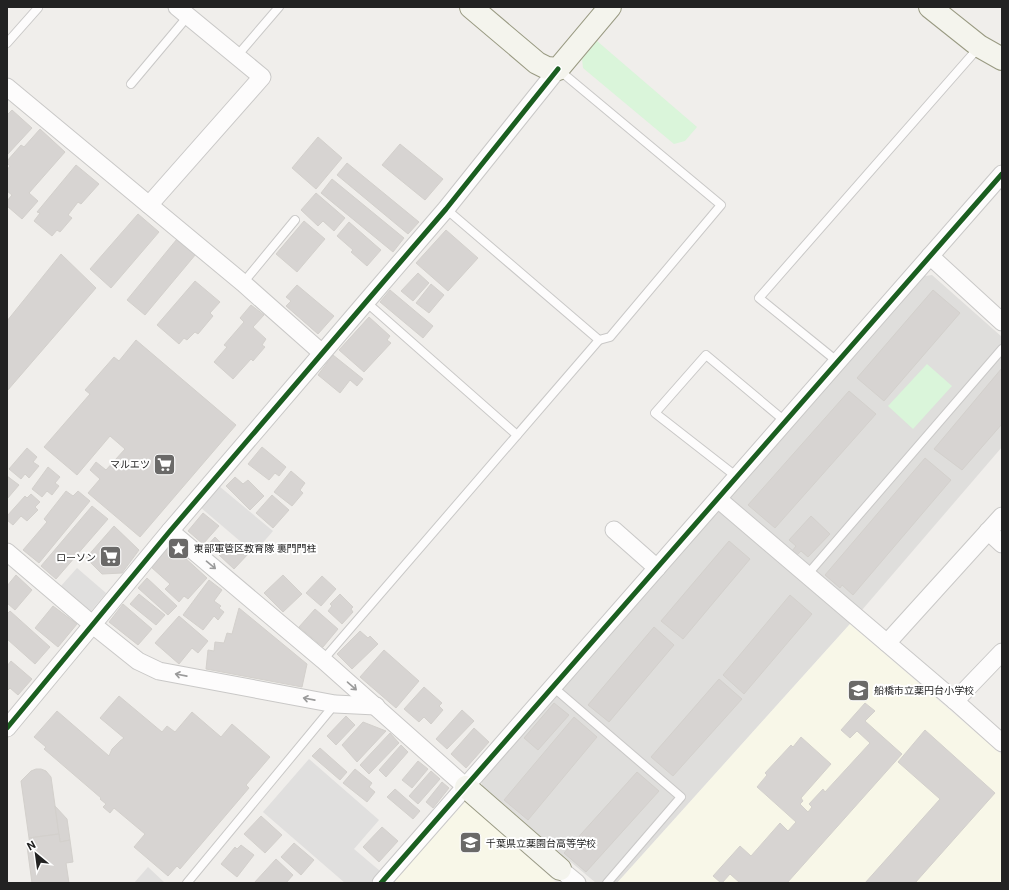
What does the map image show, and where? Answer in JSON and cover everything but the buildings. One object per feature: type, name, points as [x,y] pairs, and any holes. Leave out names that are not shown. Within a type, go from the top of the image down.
[{"type":"street","points":[[471,7],[537,63],[547,68],[558,69]]},
{"type":"street","points":[[7,728],[170,531],[446,209],[558,69],[610,7]]},
{"type":"street","points":[[930,7],[979,46],[1002,59]]},
{"type":"street","points":[[149,205],[262,77],[182,11]]},
{"type":"street","points":[[7,87],[243,283],[322,353]]},
{"type":"street","points":[[381,883],[1002,174]]},
{"type":"street","points":[[930,256],[1002,322]]},
{"type":"street","points":[[718,499],[955,701],[1000,737]]},
{"type":"street","points":[[887,643],[1002,516]]},
{"type":"street","points":[[614,530],[657,568]]},
{"type":"street","points":[[170,531],[323,660],[577,883]]},
{"type":"street","points":[[988,531],[1002,544]]},
{"type":"street","points":[[7,552],[138,661],[159,671],[335,704],[376,706]]},
{"type":"street","points":[[955,701],[1002,652]]},
{"type":"lane","points":[[237,56],[279,7]]},
{"type":"lane","points":[[7,43],[38,8]]},
{"type":"lane","points":[[132,84],[182,11]]},
{"type":"lane","points":[[838,362],[759,298],[979,46]]},
{"type":"lane","points":[[323,660],[599,340],[610,337],[721,205],[558,69]]},
{"type":"lane","points":[[446,209],[599,340]]},
{"type":"lane","points":[[243,283],[295,220]]},
{"type":"lane","points":[[366,302],[517,435]]},
{"type":"lane","points":[[807,574],[1002,349]]},
{"type":"lane","points":[[737,477],[655,413],[706,355],[786,422]]},
{"type":"lane","points":[[553,687],[681,797],[607,883]]},
{"type":"lane","points":[[187,883],[335,704]]},
{"type":"shaded area","points":[[932,275],[1002,337],[1002,447],[850,624],[617,883],[596,883],[483,789],[481,781],[925,276]]},
{"type":"shaded area","points":[[219,486],[273,531],[254,553],[200,507]]},
{"type":"shaded area","points":[[77,568],[106,593],[91,611],[61,586]]},
{"type":"shaded area","name":"船橋市立薬円台小学校","points":[[850,624],[1002,755],[1002,883],[617,883]]},
{"type":"shaded area","points":[[309,759],[379,820],[354,849],[380,871],[370,883],[345,883],[263,812]]},
{"type":"shaded area","name":"千葉県立薬園台高等学校","points":[[465,802],[557,883],[393,883]]},
{"type":"shaded area","points":[[148,867],[165,883],[134,883]]},
{"type":"green space","points":[[597,41],[697,127],[685,141],[674,144],[583,68],[582,59]]},
{"type":"green space","points":[[927,364],[952,386],[913,429],[888,406]]},
{"type":"cycle path","points":[[7,728],[170,531],[446,209],[558,69]]},
{"type":"cycle path","points":[[381,883],[1002,174]]},
{"type":"place","name":"マルエツ","points":[[165,464]]},
{"type":"place","name":"東部軍管区教育隊 裏門門柱","points":[[179,548]]},
{"type":"place","name":"ローソン","points":[[111,557]]},
{"type":"place","name":"船橋市立薬円台小学校","points":[[858,690]]},
{"type":"place","name":"千葉県立薬園台高等学校","points":[[470,843]]}]
